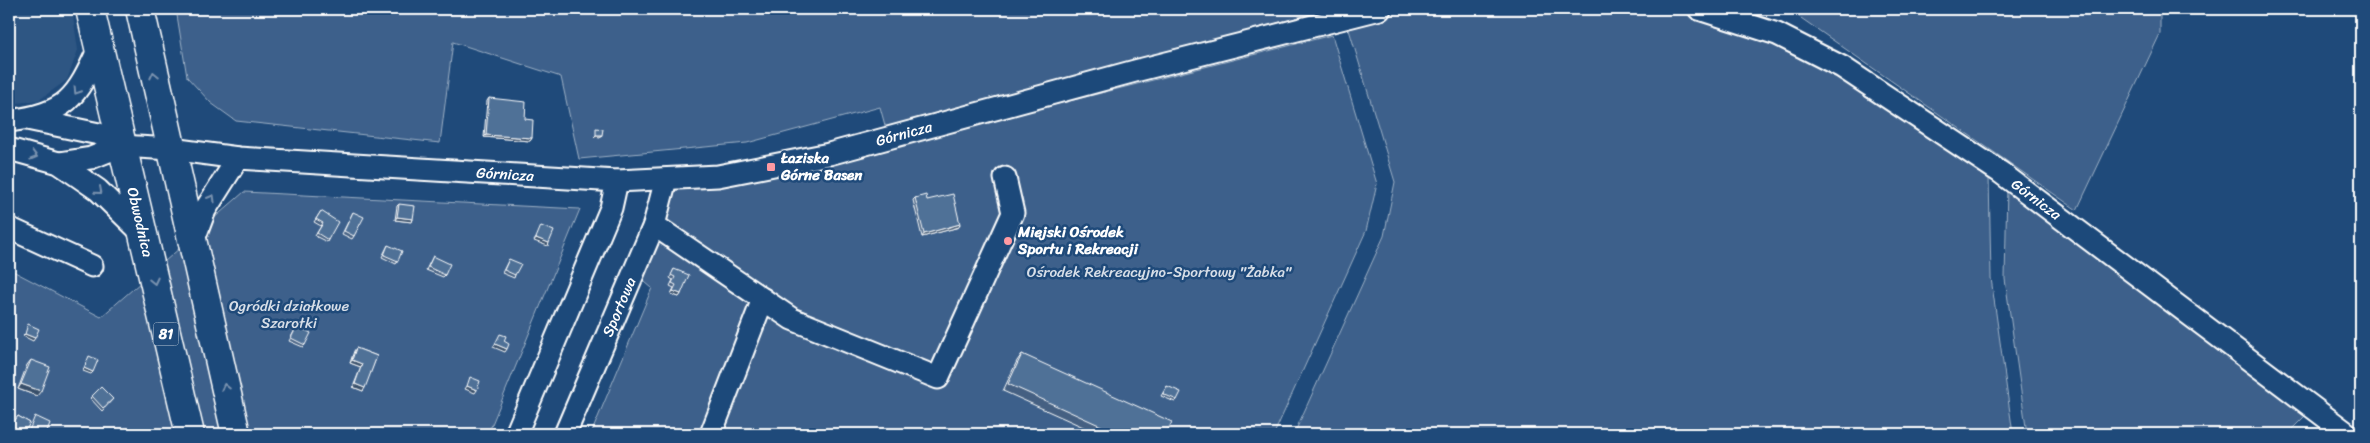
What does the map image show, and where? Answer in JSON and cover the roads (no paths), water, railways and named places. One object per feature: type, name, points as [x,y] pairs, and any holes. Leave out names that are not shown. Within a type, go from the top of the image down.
[{"type":"main road","name":"Obwodnica","points":[[90,9],[190,434]]},
{"type":"main road","points":[[140,9],[236,434]]},
{"type":"street","name":"Górnicza","points":[[121,146],[171,149],[238,158],[617,181],[718,176],[829,154],[1134,71],[1380,9]]},
{"type":"street","name":"Górnicza","points":[[1699,9],[1777,34],[1842,67],[2000,172],[2348,434]]},
{"type":"street","points":[[18,120],[62,106],[72,99],[88,73],[99,48]]},
{"type":"street","points":[[18,120],[99,134],[121,146]]},
{"type":"street","points":[[59,163],[91,158],[121,146]]},
{"type":"street","points":[[9,149],[59,163],[98,190],[142,234]]},
{"type":"street","points":[[193,242],[205,210],[238,158]]},
{"type":"street","points":[[654,225],[792,319],[938,378],[1012,213],[1004,178]]},
{"type":"street","name":"Sportowa","points":[[566,434],[654,225],[666,179]]},
{"type":"street","points":[[516,434],[611,208],[617,181]]},
{"type":"street","points":[[9,228],[92,266]]},
{"type":"street","points":[[711,434],[763,299]]},
{"type":"place","name":"Łaziska Górne Basen","points":[[771,167]]},
{"type":"place","name":"Miejski Ośrodek Sportu i Rekreacji","points":[[1008,241]]},
{"type":"park label","name":"Ośrodek Rekreacyjno-Sportowy \"Żabka\"","points":[[1159,272]]},
{"type":"park label","name":"Ogródki działkowe Szarotki","points":[[289,314]]}]
